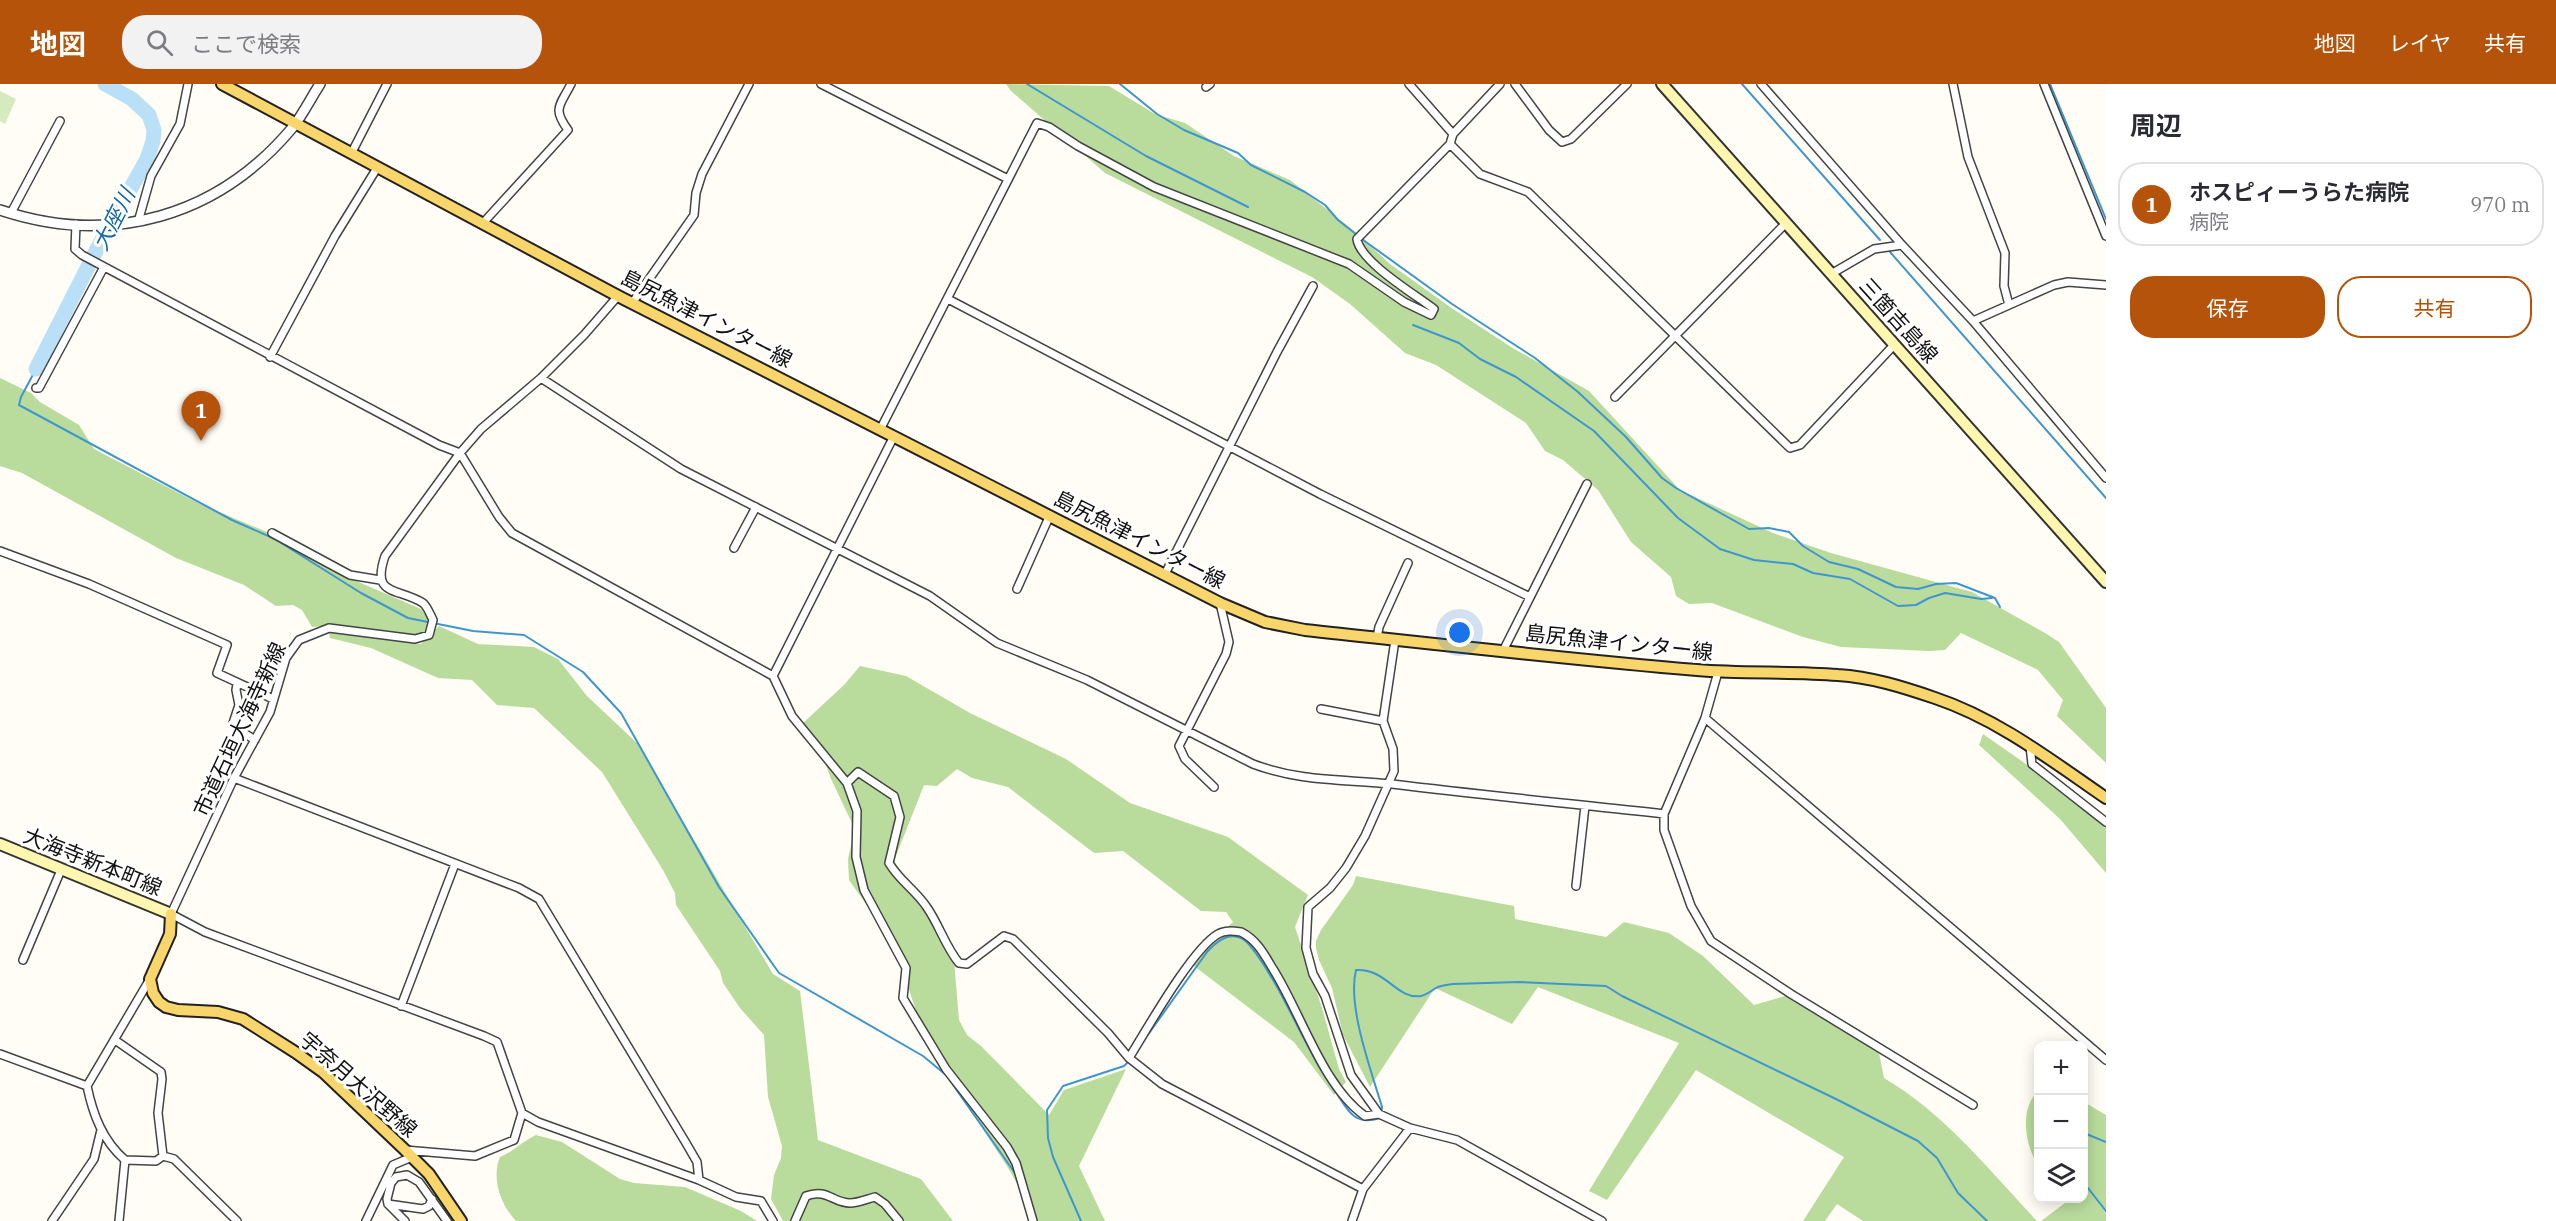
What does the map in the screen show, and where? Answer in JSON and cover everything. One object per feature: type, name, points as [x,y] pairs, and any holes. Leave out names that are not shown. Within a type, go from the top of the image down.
[{"type":"main road","name":"島尻魚津インター線","points":[[222,84],[618,296],[1258,620],[1281,626],[1503,651],[1718,672],[1838,675],[1880,681],[1937,698],[1977,715],[2030,746],[2106,798]]},
{"type":"main road","name":"三箇吉島線","points":[[1662,84],[2106,582]]},
{"type":"main road","name":"大海寺新本町線","points":[[0,844],[171,914]]},
{"type":"main road","points":[[150,979],[171,934],[171,914]]},
{"type":"main road","name":"宇奈月大沢野線","points":[[150,979],[153,993],[166,1007],[218,1012],[243,1019],[276,1038],[323,1072],[429,1174],[461,1221]]},
{"type":"street","points":[[138,222],[151,176],[180,124],[188,84]]},
{"type":"street","points":[[0,210],[45,221],[76,224],[123,224],[187,208],[248,171],[295,124],[320,84]]},
{"type":"street","points":[[351,154],[387,84]]},
{"type":"street","points":[[483,223],[568,130],[558,117],[557,111],[571,84]]},
{"type":"street","points":[[633,302],[694,215],[696,193],[702,174],[749,84]]},
{"type":"street","points":[[821,84],[1008,179]]},
{"type":"street","points":[[1409,84],[1453,134]]},
{"type":"street","points":[[880,428],[1037,123],[1049,127],[1078,146],[1154,187],[1349,264],[1404,302],[1431,315],[1434,309],[1384,272],[1358,246],[1357,239],[1450,144],[1453,134],[1500,84]]},
{"type":"street","points":[[1515,84],[1562,142],[1571,139],[1627,84]]},
{"type":"street","points":[[1761,84],[1902,245],[1973,321],[2106,478]]},
{"type":"street","points":[[1953,84],[1968,157],[2005,253],[2004,286],[2009,305]]},
{"type":"street","points":[[2044,84],[2106,236]]},
{"type":"street","points":[[11,213],[60,121]]},
{"type":"street","points":[[1450,144],[1480,174],[1528,192],[1791,448],[1800,446],[1894,345]]},
{"type":"street","points":[[270,357],[336,236],[377,168]]},
{"type":"street","points":[[1615,397],[1786,223]]},
{"type":"street","points":[[76,224],[75,249],[82,255],[270,357],[439,445],[460,453],[499,517],[512,533],[773,676],[792,716],[847,783],[857,811],[856,857],[864,890],[906,968],[903,998],[946,1070],[1007,1147],[1016,1163],[1033,1221]]},
{"type":"street","points":[[1831,274],[1874,249],[1902,245]]},
{"type":"street","points":[[36,388],[39,388],[102,266]]},
{"type":"street","points":[[1973,321],[2054,285],[2068,282],[2106,285]]},
{"type":"street","points":[[1165,574],[1277,352],[1313,286]]},
{"type":"street","points":[[272,533],[350,575],[380,580],[380,570],[385,556],[460,453],[481,429],[541,378],[584,335],[618,296]]},
{"type":"street","points":[[948,299],[1320,494],[1530,597]]},
{"type":"street","points":[[541,378],[681,469],[930,596],[997,643],[1087,680],[1223,750],[1279,774],[1664,814]]},
{"type":"street","points":[[773,676],[894,436]]},
{"type":"street","points":[[1503,651],[1587,484]]},
{"type":"street","points":[[734,548],[756,507]]},
{"type":"street","points":[[1017,589],[1050,516]]},
{"type":"street","points":[[0,551],[89,584],[227,645],[217,673],[273,699]]},
{"type":"street","points":[[1377,638],[1379,627],[1408,563]]},
{"type":"street","name":"市道石垣大海寺新線","points":[[171,914],[234,778],[270,712],[286,658],[299,640],[329,628],[415,639],[429,635],[433,620],[425,604],[386,588],[380,580]]},
{"type":"street","points":[[1214,787],[1185,759],[1179,746],[1185,729],[1226,654],[1229,642],[1221,603]]},
{"type":"street","points":[[1395,640],[1383,721],[1393,749],[1394,771],[1365,836],[1346,868],[1330,888],[1308,907],[1306,948],[1313,974],[1325,996],[1352,1075],[1379,1114],[1410,1128],[1456,1140],[1602,1221]]},
{"type":"street","points":[[1718,672],[1705,717],[1664,814],[1664,830],[1691,906],[1711,941],[1791,994],[1973,1105]]},
{"type":"street","points":[[237,684],[239,705],[233,723],[236,728],[255,740]]},
{"type":"street","points":[[1321,709],[1383,721]]},
{"type":"street","points":[[1705,717],[2106,1060]]},
{"type":"street","points":[[2030,746],[2032,764],[2106,822]]},
{"type":"street","points":[[847,783],[858,772],[894,796],[900,817],[889,862],[896,876],[925,904],[950,951],[959,963],[968,964],[1004,936],[1013,939],[1129,1058],[1162,1084],[1362,1189]]},
{"type":"street","points":[[234,778],[519,888],[538,899],[697,1162],[699,1180]]},
{"type":"street","points":[[1576,886],[1585,806]]},
{"type":"street","points":[[401,1006],[455,864]]},
{"type":"street","points":[[23,960],[62,870]]},
{"type":"street","points":[[171,914],[205,932],[496,1042],[522,1113],[514,1140],[475,1156],[409,1153],[393,1165],[366,1221]]},
{"type":"street","points":[[1129,1058],[1186,969],[1207,943],[1219,934],[1231,931],[1241,932],[1258,944],[1286,990],[1329,1077],[1354,1109],[1365,1116],[1379,1114]]},
{"type":"street","points":[[150,979],[87,1086],[101,1130],[113,1149],[125,1160],[156,1161],[164,1156],[174,1159],[237,1221]]},
{"type":"street","points":[[115,1040],[161,1072],[158,1113],[164,1156]]},
{"type":"street","points":[[0,1054],[87,1086]]},
{"type":"street","points":[[522,1113],[538,1122],[699,1180],[736,1197],[761,1201],[773,1221]]},
{"type":"street","points":[[1352,1221],[1362,1189],[1410,1128]]},
{"type":"street","points":[[52,1221],[94,1159],[101,1130]]},
{"type":"street","points":[[407,1175],[409,1153]]},
{"type":"street","points":[[119,1221],[125,1160]]},
{"type":"street","points":[[388,1204],[391,1183],[396,1177],[407,1175],[419,1182],[447,1221]]},
{"type":"street","points":[[795,1221],[806,1196],[814,1193],[828,1194],[849,1203],[875,1197],[885,1204],[899,1221]]},
{"type":"street","points":[[388,1204],[423,1209],[429,1206],[432,1199]]},
{"type":"street","points":[[388,1204],[405,1221]]},
{"type":"green space","points":[[1006,84],[1109,86],[1155,114],[1185,123],[1234,156],[1290,180],[1353,230],[1390,264],[1453,309],[1511,347],[1589,391],[1680,490],[1773,533],[1831,553],[1972,592],[2045,633],[2059,642],[2106,708],[2106,763],[2057,716],[2063,700],[2038,670],[1961,633],[1945,650],[1841,647],[1803,637],[1712,603],[1689,604],[1676,596],[1671,577],[1631,542],[1598,490],[1563,460],[1545,451],[1526,423],[1436,365],[1405,353],[1350,304],[1312,277],[1105,173],[1011,91]]},
{"type":"green space","points":[[0,91],[16,99],[5,124],[0,121]]},
{"type":"green space","points":[[0,378],[31,393],[40,402],[79,425],[94,449],[198,503],[267,532],[347,577],[421,609],[430,621],[427,633],[415,636],[339,625],[312,627],[302,610],[293,605],[276,606],[244,585],[176,558],[22,473],[0,466]]},
{"type":"green space","points":[[439,626],[478,644],[534,647],[558,659],[587,696],[637,743],[773,974],[800,991],[818,1140],[921,1179],[953,1221],[783,1221],[771,1199],[774,1175],[781,1158],[782,1146],[768,1097],[764,1035],[740,1008],[723,983],[720,971],[676,905],[675,893],[663,870],[602,772],[534,708],[497,705],[472,680],[438,678],[371,648],[330,638],[329,632],[421,644]]},
{"type":"green space","points":[[860,666],[906,676],[970,713],[1066,759],[1130,803],[1228,837],[1308,895],[1295,927],[1322,1008],[1339,1069],[1346,1082],[1334,1095],[1294,1042],[1190,963],[1233,922],[1226,912],[1201,911],[1123,851],[1094,853],[1008,787],[972,778],[957,769],[937,786],[924,785],[894,861],[926,908],[954,960],[959,1020],[967,1035],[981,1046],[1049,1115],[1064,1090],[1126,1069],[1079,1166],[1105,1221],[1037,1221],[1010,1171],[950,1078],[944,1056],[917,1014],[894,944],[849,880],[848,859],[852,841],[852,823],[831,779],[818,743],[803,723],[844,685]]},
{"type":"green space","points":[[1983,734],[2106,820],[2106,873],[2060,819],[1979,745]]},
{"type":"green space","points":[[1356,876],[1514,906],[1515,919],[1606,937],[1624,922],[1669,933],[1703,956],[1754,1005],[1785,996],[1879,1053],[1884,1078],[1906,1092],[1946,1125],[2037,1221],[1863,1221],[1837,1204],[1825,1221],[1803,1221],[1844,1157],[1696,1070],[1607,1200],[1589,1191],[1679,1043],[1538,987],[1512,1024],[1435,988],[1370,1087],[1343,1035],[1332,988],[1316,948],[1316,941],[1321,930],[1353,885]]},
{"type":"green space","points":[[2034,1096],[2034,1159],[2026,1128],[2028,1107]]},
{"type":"green space","points":[[2088,1104],[2106,1115],[2106,1221],[2041,1221],[2065,1203],[2088,1203]]},
{"type":"green space","points":[[536,1135],[562,1142],[620,1179],[634,1183],[685,1187],[741,1211],[757,1221],[516,1221],[502,1200],[497,1183],[497,1165],[500,1157]]},
{"type":"waterway","name":"大座川","points":[[36,369],[96,251],[147,159],[153,141],[154,130],[149,115],[132,99],[105,84]]},
{"type":"waterway","points":[[1027,84],[1146,156],[1248,207]]},
{"type":"waterway","points":[[1120,84],[1157,114],[1184,130],[1238,153],[1251,165],[1305,192],[1325,205],[1338,220],[1366,242],[1452,304],[1535,358],[1578,392],[1626,437],[1662,478],[1676,488],[1749,529],[1769,528],[1789,532],[1803,546],[1829,562],[1858,569],[1896,587],[1918,589],[1936,584],[1956,583],[1995,598],[2000,607]]},
{"type":"waterway","points":[[1742,84],[1880,240]]},
{"type":"waterway","points":[[2050,84],[2106,219]]},
{"type":"waterway","points":[[1890,252],[2106,498]]},
{"type":"waterway","points":[[1413,325],[1459,343],[1480,359],[1516,377],[1594,431],[1678,518],[1720,549],[1754,560],[1793,564],[1813,573],[1850,579],[1898,606],[1916,605],[1945,593],[1981,599],[1992,598]]},
{"type":"waterway","points":[[36,369],[19,405],[232,520],[275,539],[361,593],[408,618],[473,631],[524,635],[583,672],[621,713],[719,887],[779,973],[923,1056],[946,1075],[1017,1176]]},
{"type":"waterway","points":[[1137,1050],[1207,952],[1217,942],[1229,936],[1238,937],[1250,945],[1266,969],[1315,1059],[1347,1109],[1357,1118],[1370,1120],[1380,1118],[1382,1107],[1357,1019],[1354,985],[1356,970],[1375,974],[1413,996],[1421,996],[1438,987],[1453,984],[1519,982],[1606,986],[1622,996],[1918,1141],[1937,1158],[1958,1193],[1987,1221]]},
{"type":"waterway","points":[[1081,1221],[1053,1157],[1048,1138],[1047,1110],[1063,1086],[1124,1066],[1130,1060]]},
{"type":"waterway","points":[[2088,1135],[2106,1142]]},
{"type":"waterway","points":[[2088,1188],[2106,1211]]},
{"type":"place","name":"ホスピィーうらた病院","points":[[201,441]]}]
